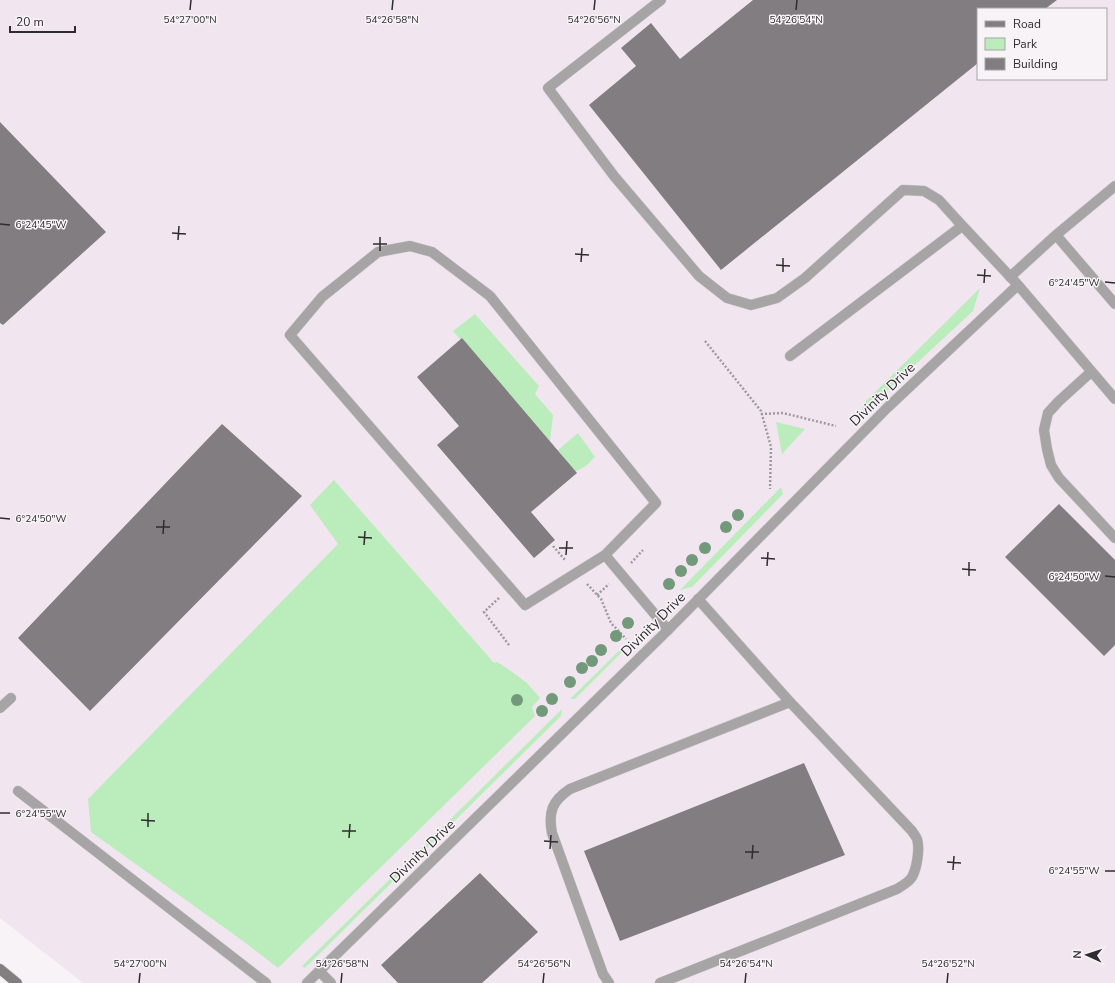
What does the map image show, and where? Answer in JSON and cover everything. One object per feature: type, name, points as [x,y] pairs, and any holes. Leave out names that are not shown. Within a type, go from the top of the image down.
[{"type":"main road","points":[[0,969],[17,983]]},
{"type":"street","points":[[661,0],[548,88],[614,176],[699,276],[726,298],[751,305],[777,298],[805,278],[903,190],[924,191],[938,200],[1014,281],[1115,399]]},
{"type":"street","name":"Divinity Drive","points":[[307,983],[668,630],[886,408],[1014,281],[1056,234],[1115,186]]},
{"type":"street","points":[[790,356],[959,223]]},
{"type":"street","points":[[1056,234],[1115,304]]},
{"type":"street","points":[[410,246],[432,252],[490,296],[656,503],[605,555],[576,573],[525,605],[290,335],[322,296],[378,252],[410,246]]},
{"type":"street","points":[[1091,372],[1048,413],[1044,430],[1046,449],[1051,465],[1059,478],[1115,538]]},
{"type":"street","points":[[605,555],[668,630]]},
{"type":"street","points":[[660,983],[897,889],[906,884],[912,877],[918,851],[917,839],[912,831],[790,702],[698,599]]},
{"type":"street","points":[[0,708],[11,698]]},
{"type":"street","points":[[609,983],[603,974],[552,833],[550,823],[554,804],[560,796],[570,789],[790,702]]},
{"type":"street","points":[[18,791],[266,983]]},
{"type":"street","points":[[319,971],[331,983]]},
{"type":"path","points":[[705,341],[761,414],[771,447],[770,489]]},
{"type":"path","points":[[761,414],[783,413],[836,426]]},
{"type":"path","points":[[553,546],[601,599],[611,623],[626,638]]},
{"type":"path","points":[[509,645],[484,612],[510,589]]},
{"type":"shaded area","points":[[0,0],[1115,0],[1115,983],[83,983],[0,918]]},
{"type":"green space","points":[[980,288],[973,311],[862,414],[863,404]]},
{"type":"green space","points":[[475,314],[539,386],[535,394],[553,415],[550,441],[453,331]]},
{"type":"green space","points":[[776,422],[805,429],[782,454]]},
{"type":"green space","points":[[578,433],[595,457],[586,466],[574,472],[558,450]]},
{"type":"green space","points":[[334,480],[494,663],[497,662],[527,683],[540,698],[532,707],[535,716],[278,968],[243,941],[91,832],[88,799],[338,544],[310,505]]},
{"type":"green space","points":[[781,487],[783,494],[692,587],[680,590]]},
{"type":"green space","points":[[628,642],[630,644],[575,699],[570,699]]},
{"type":"green space","points":[[562,709],[561,716],[305,968],[302,966]]},
{"type":"building","points":[[753,0],[1057,0],[1046,8],[977,8],[977,64],[721,270],[589,105],[636,66],[621,48],[651,23],[680,59]]},
{"type":"building","points":[[0,122],[106,232],[3,325],[0,323]]},
{"type":"building","points":[[462,338],[577,473],[531,512],[555,540],[534,558],[437,445],[459,426],[417,377]]},
{"type":"building","points":[[222,424],[302,496],[90,711],[18,638]]},
{"type":"building","points":[[1059,504],[1115,560],[1115,645],[1104,656],[1005,557]]},
{"type":"building","points":[[804,763],[845,855],[620,941],[584,851]]},
{"type":"building","points":[[480,873],[538,932],[482,983],[398,983],[381,965]]}]
